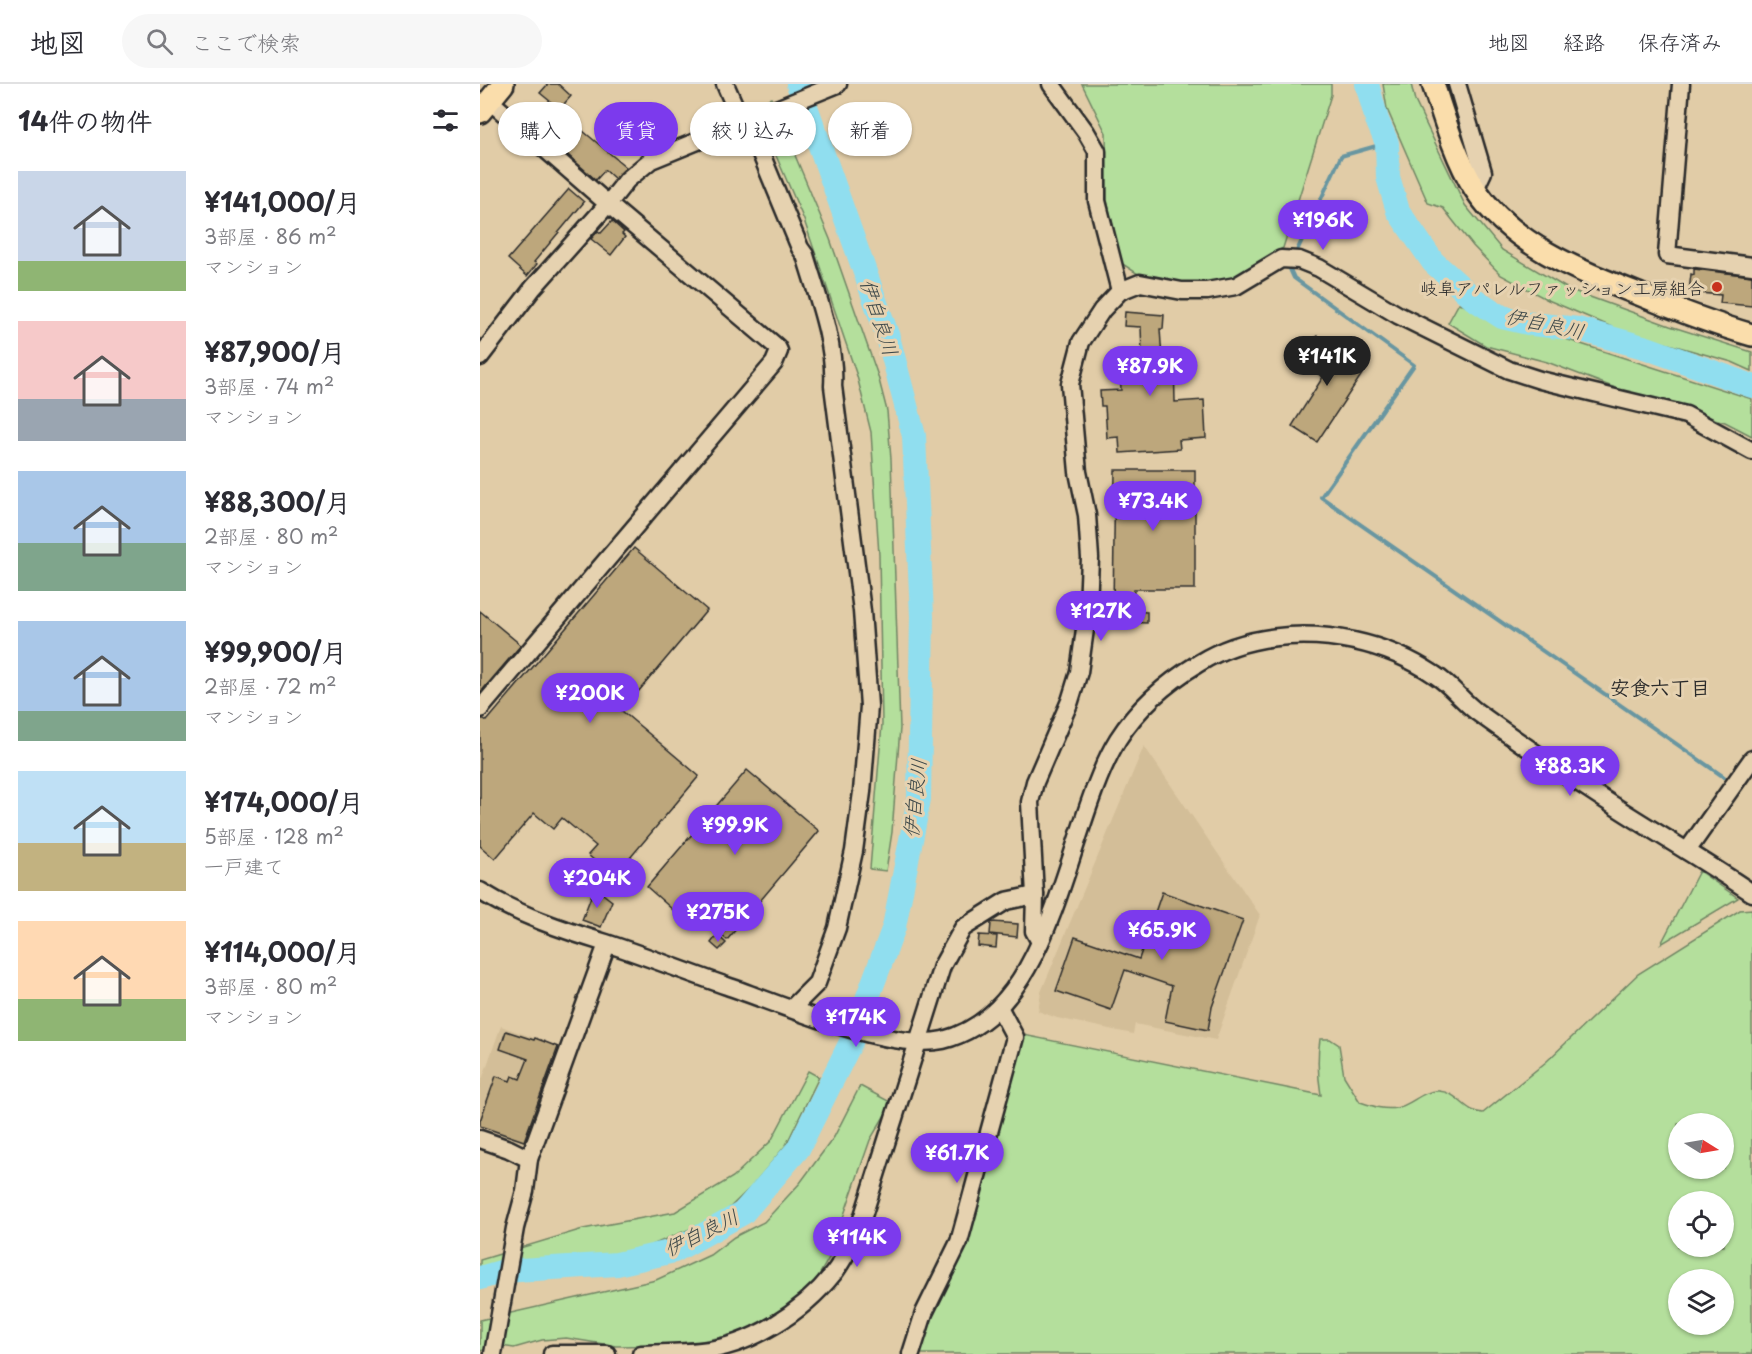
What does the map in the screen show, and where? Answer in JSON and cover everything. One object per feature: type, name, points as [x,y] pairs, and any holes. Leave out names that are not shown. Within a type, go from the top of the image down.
[{"type":"main road","points":[[485,107],[503,84]]},
{"type":"main road","points":[[1432,84],[1450,137],[1475,189],[1502,222],[1531,244],[1587,274],[1689,314],[1752,335]]},
{"type":"street","points":[[725,84],[736,102]]},
{"type":"street","points":[[794,102],[838,84]]},
{"type":"street","points":[[1051,84],[1097,151],[1097,201],[1120,291]]},
{"type":"street","points":[[1457,84],[1483,172],[1475,189]]},
{"type":"street","points":[[1681,84],[1667,255],[1752,266]]},
{"type":"street","points":[[480,709],[774,363],[779,351],[608,204],[485,107]]},
{"type":"street","points":[[480,357],[533,288],[627,180],[651,160],[690,144]]},
{"type":"street","points":[[762,156],[805,255],[825,322],[834,374],[833,386],[868,679],[869,706],[862,792],[854,851],[837,928],[817,983],[798,1011]]},
{"type":"street","points":[[1040,942],[1034,931],[1035,895],[1030,802],[1035,782],[1070,701],[1079,672],[1088,608],[1090,558],[1088,525],[1078,472],[1070,384],[1082,342],[1102,310],[1120,291],[1140,283],[1182,291],[1207,291],[1236,286],[1281,260],[1299,260],[1319,268],[1398,315],[1509,370],[1686,415],[1752,451]]},
{"type":"street","points":[[480,891],[496,901],[544,921],[847,1028],[899,1040],[940,1041],[966,1032],[988,1018],[1023,977],[1040,942],[1094,794],[1117,741],[1141,707],[1174,678],[1211,656],[1240,645],[1274,637],[1313,634],[1356,641],[1396,653],[1436,676],[1473,708],[1598,795],[1752,893]]},
{"type":"street","points":[[1689,852],[1752,759]]},
{"type":"street","points":[[653,1354],[703,1351],[739,1342],[777,1324],[834,1274],[856,1235],[942,966],[963,928],[1006,901],[1035,895]]},
{"type":"street","points":[[488,1351],[525,1191],[529,1159],[607,944]]},
{"type":"street","points":[[911,1354],[924,1313],[959,1242],[1015,1037],[999,1007]]},
{"type":"street","points":[[480,1139],[529,1159]]},
{"type":"street","points":[[552,1354],[607,1354]]},
{"type":"shaded area","points":[[1144,746],[1260,915],[1216,1040],[1135,1024],[1133,1034],[1057,1018],[1038,1011],[1041,992]]},
{"type":"shaded area","points":[[501,1026],[560,1047],[526,1144],[480,1127],[480,1085]]},
{"type":"green space","points":[[1082,84],[1331,84],[1331,95],[1283,248],[1238,276],[1187,287],[1138,274],[1121,263],[1107,200],[1106,133]]},
{"type":"green space","points":[[1383,84],[1411,84],[1415,101],[1465,205],[1502,250],[1568,289],[1670,326],[1752,352],[1752,371],[1732,362],[1619,330],[1548,300],[1501,275],[1473,246],[1443,208],[1428,203],[1387,109]]},
{"type":"green space","points":[[771,98],[773,102],[761,102]]},
{"type":"green space","points":[[776,156],[795,156],[830,239],[878,376],[887,411],[891,459],[900,728],[892,832],[886,871],[870,869],[882,724],[879,555],[871,432],[857,376],[804,220]]},
{"type":"green space","points":[[1459,303],[1504,325],[1556,336],[1752,399],[1752,436],[1725,422],[1652,402],[1547,362],[1486,346],[1448,323]]},
{"type":"green space","points":[[1699,871],[1738,898],[1661,944]]},
{"type":"green space","points":[[1752,909],[1752,1354],[917,1354],[1024,1035],[1321,1095],[1318,1067],[1320,1039],[1330,1039],[1339,1045],[1344,1076],[1360,1102],[1382,1108],[1396,1108],[1427,1093],[1439,1091],[1446,1092],[1476,1112],[1483,1113],[1546,1062],[1638,974],[1740,910]]},
{"type":"green space","points":[[808,1071],[819,1077],[786,1145],[751,1187],[721,1216],[633,1253],[480,1282],[480,1260],[583,1229],[675,1212],[733,1177],[771,1141]]},
{"type":"green space","points":[[860,1086],[892,1103],[870,1140],[829,1258],[811,1289],[783,1313],[744,1333],[680,1345],[616,1346],[566,1338],[542,1340],[514,1348],[501,1346],[480,1351],[480,1320],[656,1280],[710,1255],[734,1237],[764,1222],[800,1183],[834,1137]]},
{"type":"building","points":[[548,84],[558,84],[571,96],[566,102],[551,102],[540,93]]},
{"type":"building","points":[[582,130],[594,140],[594,156],[613,156],[626,167],[615,179],[605,170],[596,180],[569,156],[582,156]]},
{"type":"building","points":[[569,189],[584,202],[534,262],[537,264],[527,276],[508,259]]},
{"type":"building","points":[[612,221],[624,232],[622,234],[625,237],[611,255],[591,239],[598,231],[601,233]]},
{"type":"building","name":"岐阜アパレルファッション工房組合","points":[[1694,269],[1752,276],[1752,306],[1720,303],[1721,295],[1689,292],[1691,274],[1694,275]]},
{"type":"building","points":[[1125,312],[1164,315],[1163,329],[1160,329],[1162,358],[1174,360],[1175,402],[1204,400],[1206,438],[1179,440],[1180,449],[1120,453],[1119,437],[1107,438],[1105,406],[1101,406],[1100,391],[1121,390],[1119,355],[1142,354],[1141,327],[1124,326]]},
{"type":"building","points":[[1317,336],[1366,368],[1317,442],[1292,426],[1323,377],[1300,362]]},
{"type":"building","points":[[1115,470],[1195,470],[1195,589],[1134,589],[1133,606],[1113,606]]},
{"type":"building","points":[[634,548],[707,610],[622,711],[699,776],[614,877],[588,855],[596,846],[562,818],[553,829],[534,813],[495,859],[480,846],[480,719],[487,721]]},
{"type":"building","points":[[480,611],[521,645],[480,693]]},
{"type":"building","points":[[1124,611],[1147,612],[1147,623],[1124,622]]},
{"type":"building","points":[[747,770],[819,831],[727,940],[681,900],[673,910],[647,887]]},
{"type":"building","points":[[599,891],[612,901],[601,927],[582,920],[592,894],[595,895]]},
{"type":"building","points":[[1162,892],[1243,920],[1212,1007],[1208,1030],[1165,1021],[1172,986],[1125,970],[1111,1010],[1056,991],[1075,937],[1139,959]]},
{"type":"building","points":[[993,922],[1018,924],[1017,937],[990,934]]},
{"type":"building","points":[[717,935],[726,943],[719,950],[711,943]]},
{"type":"building","points":[[979,935],[997,936],[996,948],[978,946]]},
{"type":"building","points":[[506,1031],[534,1040],[535,1038],[558,1047],[524,1141],[480,1126],[496,1076],[510,1081],[512,1076],[520,1079],[528,1059],[500,1049]]},
{"type":"waterway","name":"伊自良川","points":[[480,1278],[504,1271],[617,1264],[674,1251],[743,1213],[798,1149],[851,1042],[894,927],[919,799],[922,616],[914,436],[888,337],[798,84]]},
{"type":"waterway","name":"伊自良川","points":[[1367,84],[1377,120],[1387,143],[1388,177],[1398,211],[1433,262],[1474,299],[1502,317],[1532,324],[1578,329],[1647,348],[1752,386]]},
{"type":"waterway","points":[[1295,255],[1341,156],[1387,143]]},
{"type":"waterway","points":[[1290,264],[1294,278],[1414,365],[1321,497],[1724,777]]},
{"type":"place","name":"岐阜アパレルファッション工房組合","points":[[1717,287]]},
{"type":"district","name":"安食六丁目","points":[[1660,687]]}]
